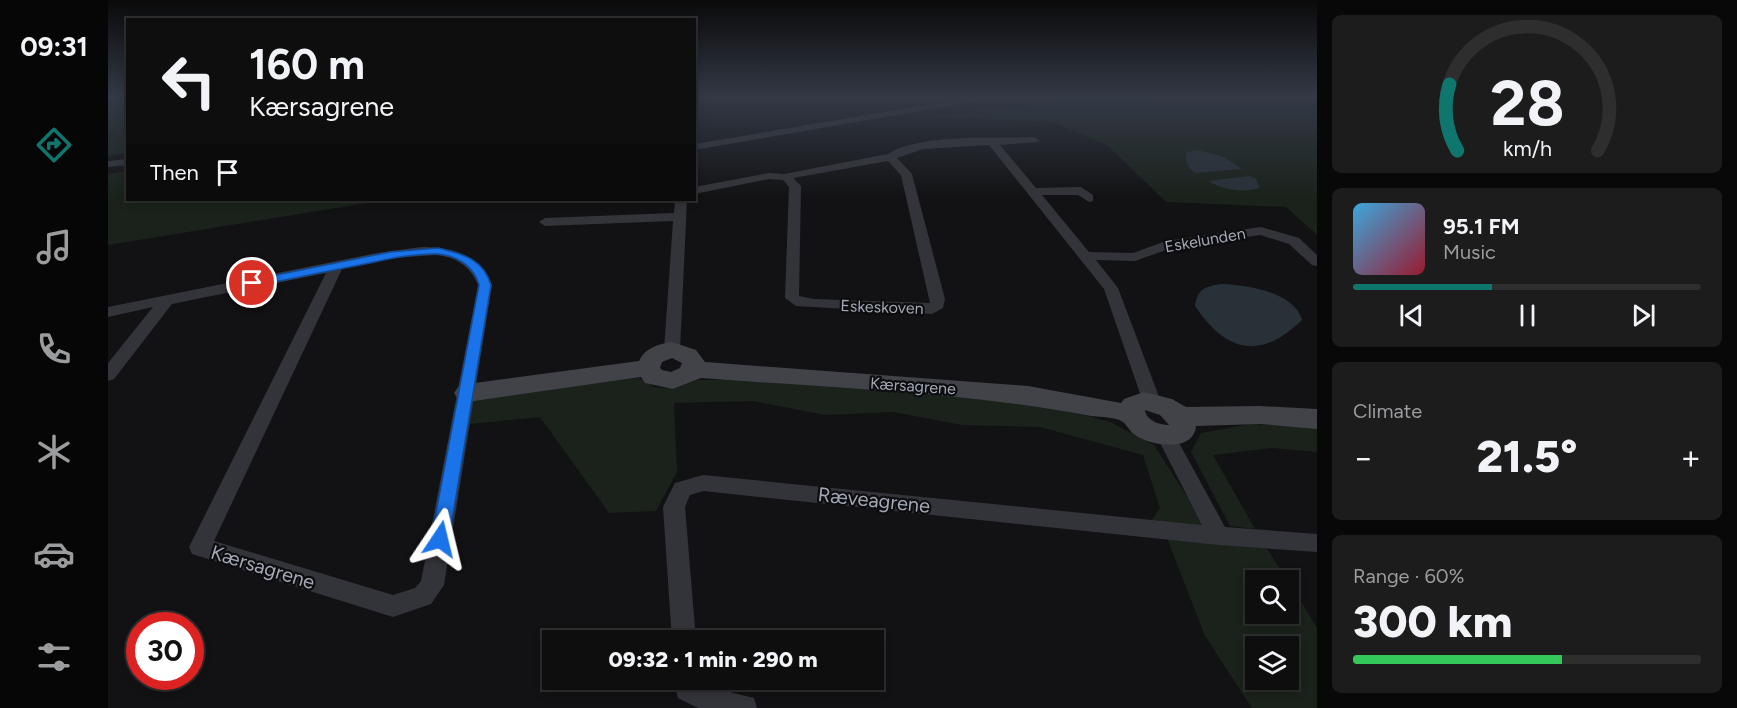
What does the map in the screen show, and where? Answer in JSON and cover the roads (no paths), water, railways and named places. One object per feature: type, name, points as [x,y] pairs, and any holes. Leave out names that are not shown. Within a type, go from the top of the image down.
[{"type":"street","points":[[696,147],[788,131]]},
{"type":"street","points":[[696,191],[769,176],[786,177],[891,157],[899,152],[950,142],[1034,141]]},
{"type":"street","points":[[992,142],[1111,288],[1141,408]]},
{"type":"street","name":"Eskeskoven","points":[[786,177],[792,180],[795,186],[792,297],[801,303],[932,309],[938,305],[938,299],[906,174],[891,157]]},
{"type":"street","points":[[108,164],[126,162]]},
{"type":"street","points":[[1032,192],[1081,191]]},
{"type":"street","points":[[672,350],[681,201]]},
{"type":"street","points":[[545,222],[679,217]]},
{"type":"street","name":"Eskelunden","points":[[1085,256],[1135,257],[1166,245],[1261,231],[1294,241],[1317,262]]},
{"type":"street","name":"Kærsagrene","points":[[108,312],[390,255],[438,251],[473,263],[482,275],[485,285],[432,585],[423,596],[393,606],[200,548],[336,266]]},
{"type":"street","points":[[108,375],[167,300]]},
{"type":"street","points":[[672,350],[687,354],[694,363],[694,369],[681,380],[666,381],[654,376],[648,368],[652,358],[657,354],[672,350]]},
{"type":"street","points":[[467,393],[648,368]]},
{"type":"street","name":"Kærsagrene","points":[[694,369],[1028,395],[1141,408],[1168,408],[1173,426]]},
{"type":"street","points":[[1219,536],[1173,426],[1260,416],[1317,419]]},
{"type":"street","name":"Ræveagrene","points":[[683,630],[674,507],[682,489],[704,483],[1219,536],[1317,543]]},
{"type":"street","points":[[689,690],[712,701],[744,708]]}]
